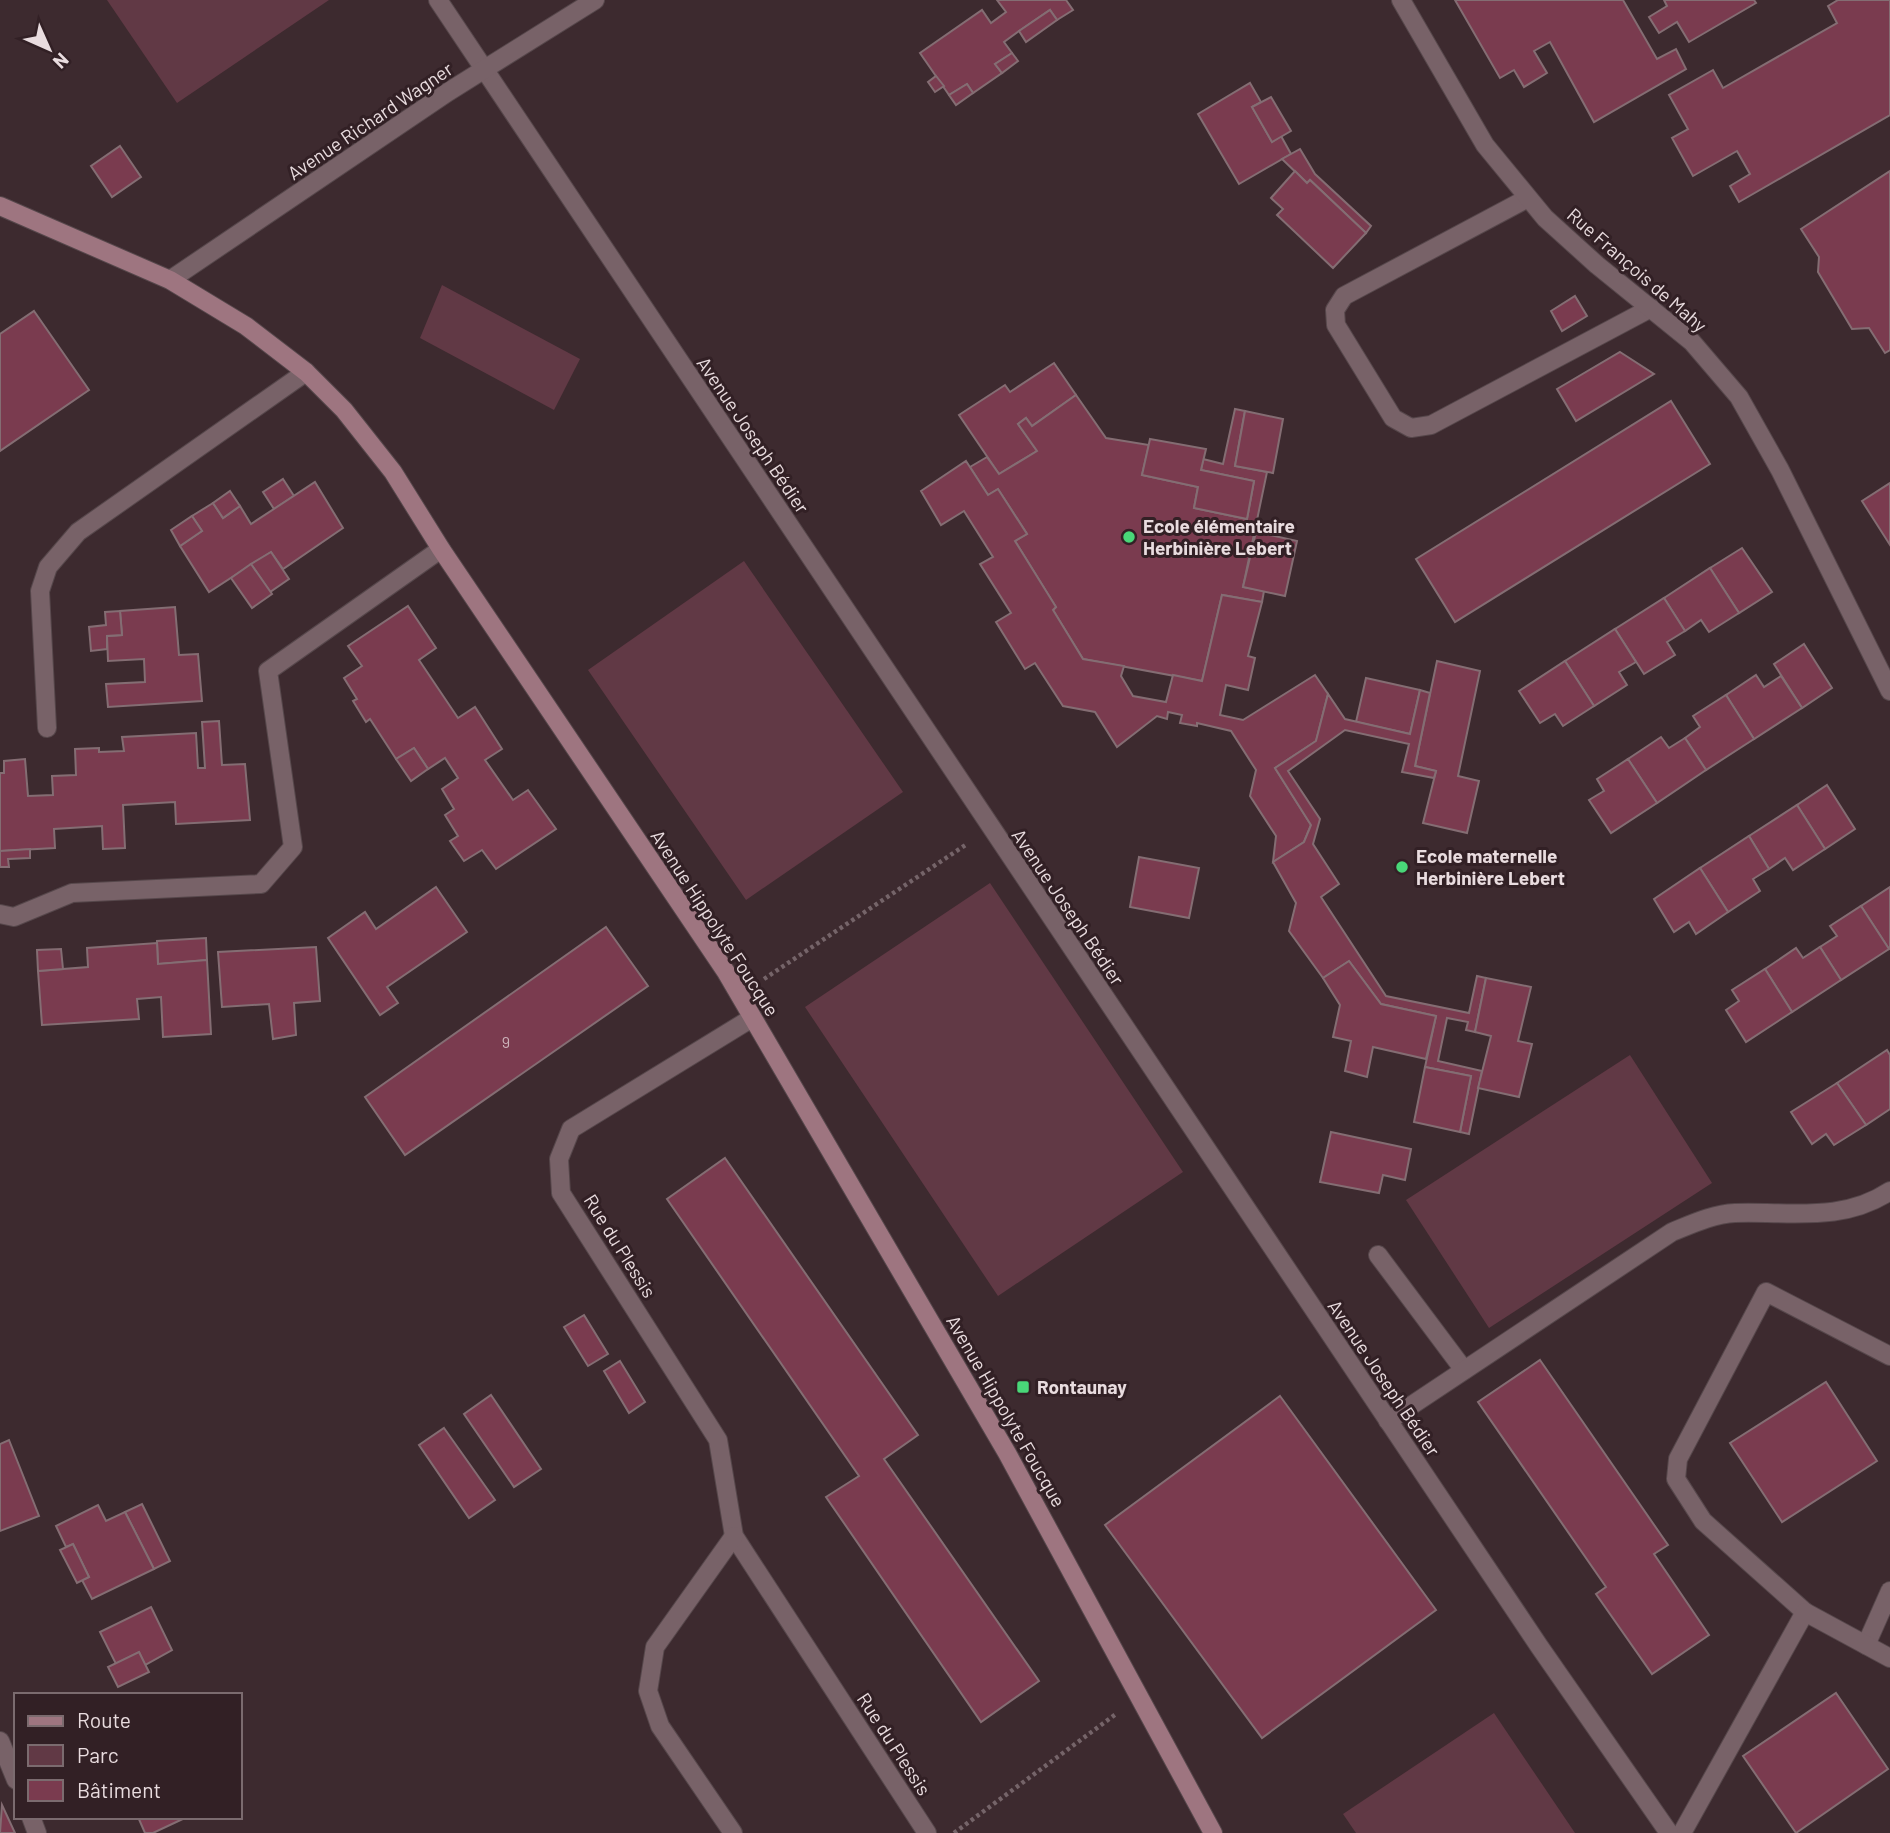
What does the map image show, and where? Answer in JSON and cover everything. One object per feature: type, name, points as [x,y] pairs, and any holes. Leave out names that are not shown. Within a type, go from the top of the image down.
[{"type":"street","name":"Avenue Joseph Bédier","points":[[439,0],[1531,1635],[1669,1833]]},
{"type":"street","name":"Avenue Richard Wagner","points":[[170,280],[448,92],[595,0]]},
{"type":"street","name":"Rue François de Mahy","points":[[1401,0],[1485,145],[1545,218],[1597,265],[1692,342],[1739,397],[1780,470],[1890,691]]},
{"type":"street","points":[[1528,198],[1344,296],[1335,310],[1336,325],[1393,418],[1411,428],[1431,425],[1651,308]]},
{"type":"street","name":"Avenue Hippolyte Foucque","points":[[0,206],[170,280],[246,326],[306,372],[344,410],[393,472],[441,549],[701,934],[739,995],[1007,1453],[1213,1833]]},
{"type":"street","points":[[47,729],[40,591],[48,567],[78,532],[306,372]]},
{"type":"street","points":[[0,914],[14,917],[72,893],[261,884],[293,847],[268,671],[441,549]]},
{"type":"street","name":"Rue du Plessis","points":[[752,1018],[571,1129],[559,1159],[561,1194],[718,1440],[734,1536],[927,1833]]},
{"type":"street","points":[[1388,1421],[1672,1232],[1706,1219],[1732,1213],[1824,1214],[1868,1202],[1890,1191]]},
{"type":"street","points":[[1378,1255],[1464,1370]]},
{"type":"street","points":[[1890,1356],[1766,1292],[1678,1459],[1676,1479],[1703,1521],[1805,1612],[1890,1658]]},
{"type":"street","points":[[733,1833],[660,1726],[649,1691],[655,1647],[734,1536]]},
{"type":"street","points":[[1866,1645],[1890,1591]]},
{"type":"street","points":[[1682,1833],[1805,1612]]},
{"type":"street","points":[[0,1741],[14,1775]]},
{"type":"path","points":[[739,995],[991,830]]},
{"type":"path","points":[[954,1833],[1140,1696]]},
{"type":"green space","points":[[107,0],[329,0],[177,103]]},
{"type":"green space","points":[[442,285],[580,359],[554,410],[420,338]]},
{"type":"green space","points":[[744,561],[903,792],[746,900],[588,670]]},
{"type":"green space","points":[[990,883],[1183,1172],[998,1296],[805,1007]]},
{"type":"green space","points":[[1630,1055],[1712,1183],[1489,1328],[1406,1200]]},
{"type":"green space","points":[[1494,1713],[1575,1833],[1356,1833],[1343,1814]]},
{"type":"building","points":[[997,0],[1066,0],[1073,10],[1057,20],[1050,10],[1019,31],[1004,42],[1012,53],[995,64],[1002,73],[973,93],[967,84],[949,95],[920,53],[982,10],[991,23],[1006,12]]},
{"type":"building","points":[[1455,0],[1623,0],[1657,59],[1676,49],[1686,69],[1594,122],[1550,42],[1534,51],[1547,73],[1524,87],[1514,70],[1500,78]]},
{"type":"building","points":[[1664,0],[1754,0],[1756,3],[1689,42],[1677,22],[1659,33],[1649,17],[1667,6]]},
{"type":"building","points":[[1838,0],[1890,0],[1890,115],[1739,202],[1730,186],[1750,174],[1737,151],[1693,176],[1672,138],[1688,129],[1669,95],[1713,70],[1723,88],[1837,23],[1828,6]]},
{"type":"building","points":[[1050,10],[1057,20],[1026,42],[1019,31]]},
{"type":"building","points":[[1012,53],[1018,61],[1002,73],[995,64]]},
{"type":"building","points":[[936,76],[944,86],[935,92],[928,82]]},
{"type":"building","points":[[1250,83],[1261,102],[1252,107],[1272,142],[1281,136],[1291,154],[1239,184],[1198,114]]},
{"type":"building","points":[[967,84],[973,93],[956,105],[949,95]]},
{"type":"building","points":[[1271,97],[1291,131],[1272,142],[1252,107]]},
{"type":"building","points":[[120,146],[141,177],[112,197],[91,166]]},
{"type":"building","points":[[1300,149],[1315,174],[1371,226],[1366,233],[1310,180],[1307,183],[1282,159]]},
{"type":"building","points":[[1295,171],[1307,183],[1310,180],[1366,233],[1333,268],[1277,215],[1283,209],[1271,198]]},
{"type":"building","points":[[1890,171],[1890,350],[1885,353],[1869,328],[1852,329],[1818,272],[1819,257],[1801,229]]},
{"type":"building","points":[[1575,296],[1587,316],[1562,331],[1551,311]]},
{"type":"building","points":[[34,311],[89,390],[0,451],[0,334]]},
{"type":"building","points":[[1620,352],[1654,374],[1576,421],[1557,389]]},
{"type":"building","points":[[1054,363],[1076,395],[1032,426],[1026,418],[1018,424],[1037,451],[999,474],[959,415],[1005,385],[1010,392]]},
{"type":"building","points":[[1076,395],[1106,438],[1149,445],[1142,475],[1198,487],[1194,508],[1247,519],[1254,481],[1201,470],[1203,459],[1223,464],[1235,409],[1245,411],[1235,466],[1267,472],[1243,587],[1264,591],[1262,602],[1222,595],[1202,681],[1083,659],[1053,610],[1056,607],[1015,541],[1027,534],[998,489],[988,495],[970,467],[987,457],[999,474],[1037,451],[1018,424],[1026,418],[1032,426]]},
{"type":"building","points":[[1671,401],[1710,464],[1455,622],[1416,559]]},
{"type":"building","points":[[1245,411],[1283,419],[1273,473],[1235,466]]},
{"type":"building","points":[[1150,439],[1206,449],[1201,470],[1254,481],[1247,519],[1194,508],[1198,487],[1142,475]]},
{"type":"building","points":[[966,461],[988,495],[998,489],[1027,534],[1015,541],[1056,607],[1053,610],[1083,659],[1124,666],[1121,676],[1133,696],[1166,702],[1173,675],[1202,681],[1222,595],[1262,602],[1248,656],[1255,658],[1248,690],[1226,685],[1220,715],[1243,720],[1315,675],[1328,694],[1316,741],[1275,768],[1311,825],[1304,842],[1273,862],[1276,836],[1250,796],[1256,770],[1231,731],[1197,723],[1197,726],[1180,723],[1182,715],[1168,712],[1167,719],[1157,716],[1117,747],[1095,712],[1063,706],[1035,663],[1025,669],[996,622],[1011,613],[980,564],[993,557],[964,511],[941,525],[921,491]]},
{"type":"building","points":[[283,479],[294,496],[274,509],[263,492]]},
{"type":"building","points":[[315,482],[343,528],[283,569],[271,552],[209,592],[180,546],[202,531],[192,516],[213,503],[223,518],[240,506],[251,524]]},
{"type":"building","points":[[1890,483],[1890,545],[1862,501]]},
{"type":"building","points":[[230,491],[240,506],[223,518],[213,503]]},
{"type":"building","points":[[192,516],[202,531],[180,546],[171,530]]},
{"type":"building","points":[[1256,532],[1297,541],[1285,596],[1243,587]]},
{"type":"building","points":[[1742,548],[1772,592],[1739,613],[1710,568]]},
{"type":"building","points":[[271,552],[289,579],[270,592],[251,564]]},
{"type":"building","points":[[251,564],[272,594],[252,608],[231,578]]},
{"type":"building","points":[[1710,568],[1739,613],[1709,632],[1701,620],[1685,631],[1664,598]]},
{"type":"building","points":[[1664,598],[1685,631],[1667,642],[1675,655],[1644,674],[1615,629]]},
{"type":"building","points":[[408,606],[436,648],[419,660],[458,718],[475,707],[502,749],[485,760],[513,800],[528,790],[556,829],[496,869],[482,850],[464,861],[450,841],[458,836],[445,815],[454,809],[442,789],[458,778],[445,758],[428,769],[414,748],[396,759],[370,719],[366,722],[353,701],[357,699],[344,678],[362,666],[348,646]]},
{"type":"building","points":[[175,607],[179,655],[198,654],[202,701],[108,707],[106,684],[145,682],[144,659],[108,661],[107,636],[122,635],[120,611]]},
{"type":"building","points":[[120,611],[122,635],[107,636],[107,649],[91,651],[89,627],[106,625],[105,612]]},
{"type":"building","points":[[1615,629],[1636,662],[1619,672],[1627,685],[1594,706],[1565,661]]},
{"type":"building","points":[[1804,644],[1832,688],[1802,708],[1774,664]]},
{"type":"building","points":[[1437,661],[1480,671],[1458,776],[1479,781],[1467,833],[1423,823],[1436,771],[1415,766]]},
{"type":"building","points":[[1565,661],[1594,706],[1563,726],[1555,714],[1540,723],[1519,691]]},
{"type":"building","points":[[1756,675],[1764,687],[1781,676],[1802,708],[1754,739],[1726,695]]},
{"type":"building","points":[[1366,678],[1420,690],[1410,734],[1356,722]]},
{"type":"building","points":[[1420,690],[1430,693],[1415,766],[1436,771],[1434,778],[1402,772],[1409,744],[1345,730],[1288,771],[1320,819],[1313,844],[1339,884],[1321,897],[1386,996],[1469,1013],[1477,976],[1486,978],[1475,1032],[1466,1030],[1468,1022],[1447,1018],[1438,1061],[1482,1071],[1469,1134],[1460,1132],[1471,1076],[1425,1067],[1436,1016],[1381,1004],[1349,961],[1323,978],[1289,931],[1296,903],[1273,862],[1304,842],[1311,825],[1275,768],[1316,741],[1328,694],[1345,719],[1410,734]]},
{"type":"building","points":[[1726,695],[1754,739],[1706,770],[1685,738],[1700,727],[1693,716]]},
{"type":"building","points":[[219,721],[222,765],[245,764],[250,820],[176,824],[175,802],[123,805],[125,848],[103,849],[102,826],[54,829],[55,848],[0,851],[0,773],[4,773],[4,761],[25,759],[28,796],[53,795],[52,776],[76,775],[75,749],[124,751],[122,737],[196,733],[198,768],[205,768],[202,722]]},
{"type":"building","points":[[1661,737],[1669,748],[1685,738],[1706,770],[1657,803],[1628,759]]},
{"type":"building","points":[[414,748],[428,769],[411,781],[396,759]]},
{"type":"building","points":[[1628,759],[1657,803],[1611,833],[1589,800],[1604,791],[1597,779]]},
{"type":"building","points":[[1827,785],[1855,829],[1825,849],[1797,805]]},
{"type":"building","points":[[1797,805],[1825,849],[1793,870],[1785,858],[1769,869],[1749,836]]},
{"type":"building","points":[[1749,836],[1769,869],[1753,879],[1760,891],[1728,912],[1700,868]]},
{"type":"building","points":[[30,849],[30,858],[8,859],[9,867],[0,867],[0,851]]},
{"type":"building","points":[[1139,857],[1199,868],[1189,918],[1130,907]]},
{"type":"building","points":[[1700,868],[1728,912],[1696,934],[1689,922],[1674,932],[1654,899]]},
{"type":"building","points":[[436,887],[467,932],[387,987],[398,1003],[380,1015],[328,938],[365,912],[376,929]]},
{"type":"building","points":[[1890,887],[1890,948],[1889,949],[1861,906]]},
{"type":"building","points":[[1861,906],[1889,949],[1841,980],[1820,947],[1837,936],[1830,926]]},
{"type":"building","points":[[606,927],[648,986],[405,1155],[365,1097]]},
{"type":"building","points":[[206,938],[207,960],[158,964],[157,941]]},
{"type":"building","points":[[157,943],[158,964],[207,960],[211,1034],[163,1037],[161,997],[137,999],[139,1019],[42,1025],[38,971],[88,967],[87,948]]},
{"type":"building","points":[[316,947],[320,1001],[294,1003],[296,1035],[273,1039],[269,1004],[222,1007],[218,952]]},
{"type":"building","points":[[1820,947],[1841,980],[1792,1012],[1765,969],[1796,948],[1803,958]]},
{"type":"building","points":[[61,949],[63,969],[38,971],[37,950]]},
{"type":"building","points":[[1349,961],[1381,1004],[1436,1016],[1426,1059],[1373,1047],[1367,1077],[1345,1071],[1351,1041],[1333,1037],[1340,1005],[1323,978]]},
{"type":"building","points":[[1765,969],[1792,1012],[1746,1042],[1726,1010],[1739,1001],[1732,990]]},
{"type":"building","points":[[1486,978],[1531,987],[1518,1041],[1532,1044],[1519,1097],[1478,1088],[1491,1036],[1475,1032]]},
{"type":"building","points":[[1887,1050],[1890,1055],[1890,1109],[1866,1125],[1837,1083]]},
{"type":"building","points":[[1425,1067],[1471,1076],[1460,1132],[1414,1122]]},
{"type":"building","points":[[1837,1083],[1866,1125],[1834,1145],[1826,1134],[1812,1144],[1791,1112]]},
{"type":"building","points":[[1331,1132],[1411,1149],[1405,1180],[1383,1175],[1379,1193],[1320,1182]]},
{"type":"building","points":[[725,1158],[918,1435],[884,1459],[1039,1681],[981,1722],[826,1497],[859,1476],[667,1199]]},
{"type":"building","points":[[584,1315],[608,1354],[588,1366],[564,1327]]},
{"type":"building","points":[[1540,1360],[1668,1545],[1654,1554],[1709,1635],[1652,1674],[1596,1594],[1606,1587],[1478,1402]]},
{"type":"building","points":[[620,1361],[645,1402],[629,1413],[604,1371]]},
{"type":"building","points":[[1826,1382],[1877,1461],[1782,1522],[1730,1443]]},
{"type":"building","points":[[491,1395],[541,1469],[514,1487],[464,1414]]},
{"type":"building","points":[[1280,1396],[1436,1610],[1262,1738],[1105,1525]]},
{"type":"building","points":[[444,1428],[495,1500],[469,1518],[419,1445]]},
{"type":"building","points":[[9,1440],[39,1516],[0,1531],[0,1444]]},
{"type":"building","points":[[142,1504],[170,1561],[154,1569],[125,1512]]},
{"type":"building","points":[[98,1505],[106,1521],[125,1512],[154,1569],[92,1599],[82,1580],[89,1577],[73,1544],[66,1547],[56,1526]]},
{"type":"building","points":[[73,1544],[89,1577],[77,1583],[60,1550]]},
{"type":"building","points":[[151,1607],[172,1650],[145,1665],[139,1652],[116,1664],[100,1632]]},
{"type":"building","points":[[139,1652],[149,1672],[118,1687],[108,1667]]},
{"type":"building","points":[[1836,1693],[1888,1769],[1796,1833],[1743,1756]]},
{"type":"building","points":[[2,1805],[15,1833],[0,1833]]},
{"type":"building","points":[[139,1819],[183,1819],[153,1833],[145,1833]]},
{"type":"place","name":"Ecole élémentaire Herbinière Lebert","points":[[1129,537]]},
{"type":"place","name":"Ecole maternelle Herbinière Lebert","points":[[1402,867]]},
{"type":"place","name":"Rontaunay","points":[[1023,1387]]}]
